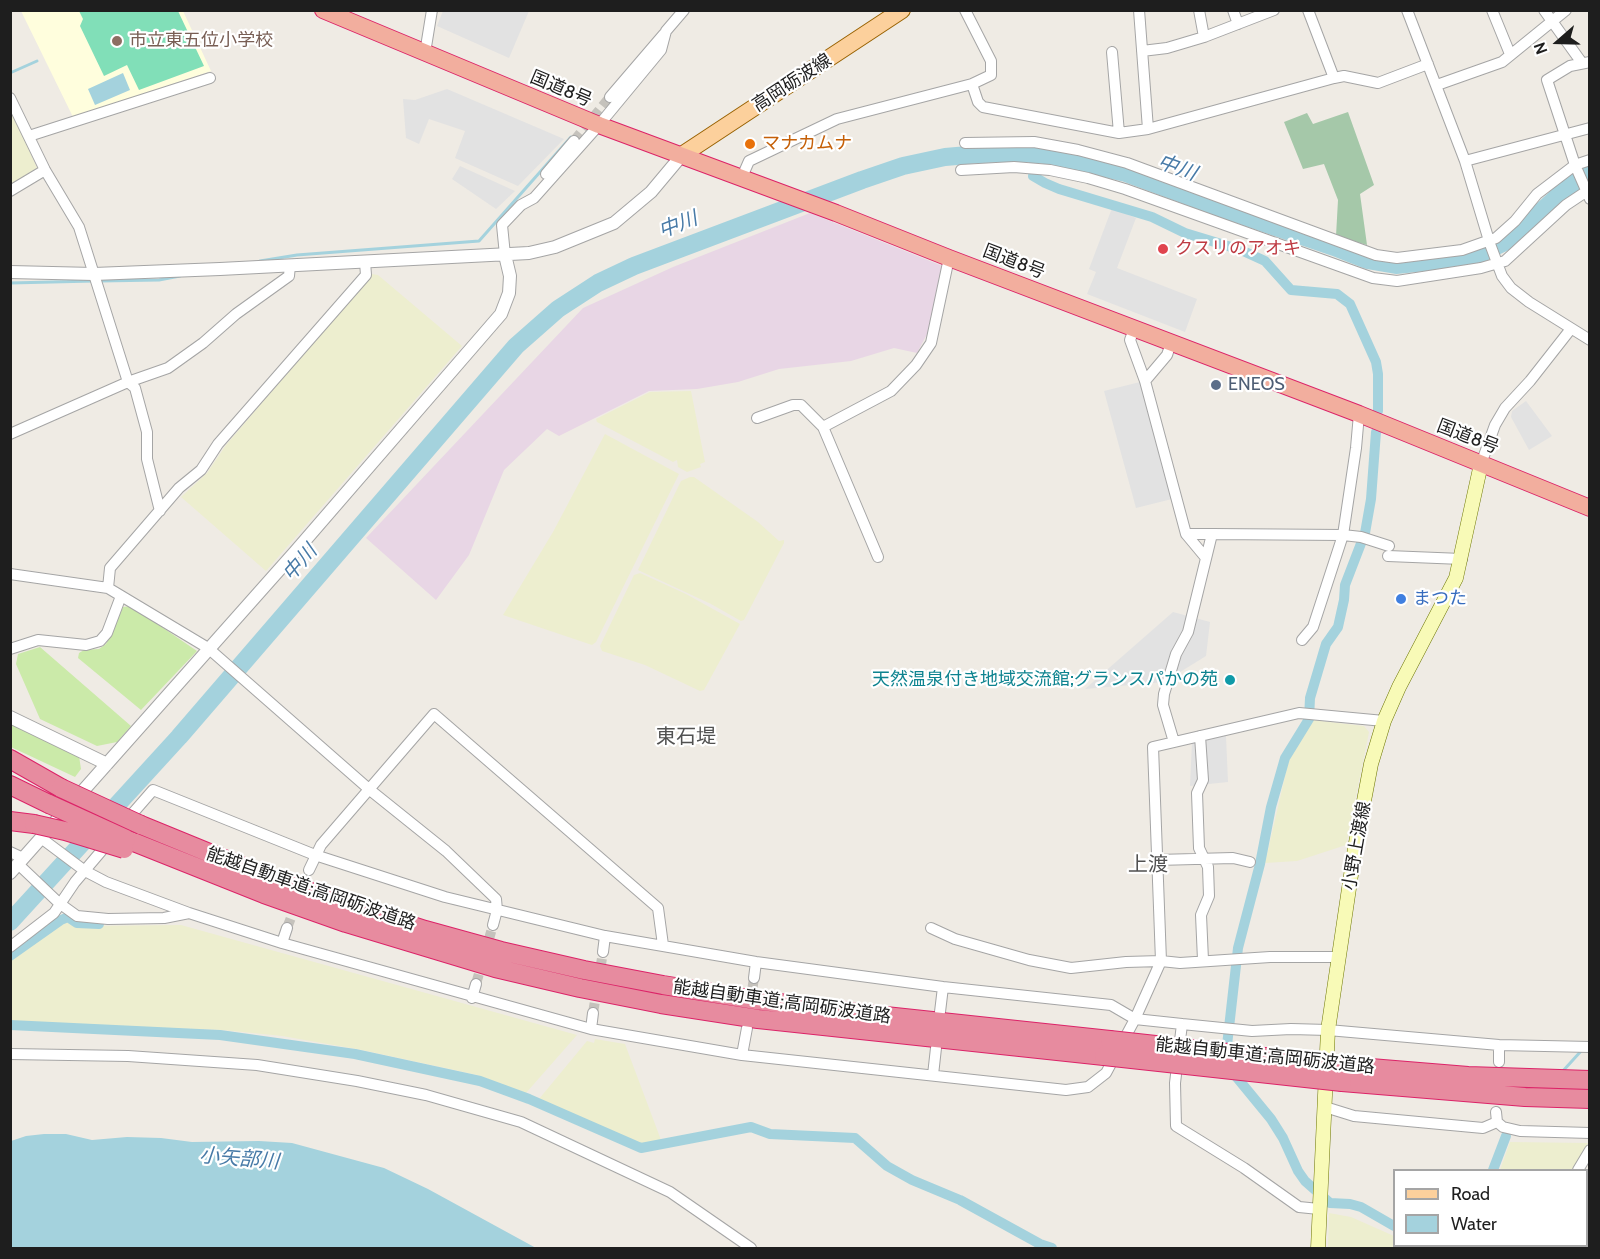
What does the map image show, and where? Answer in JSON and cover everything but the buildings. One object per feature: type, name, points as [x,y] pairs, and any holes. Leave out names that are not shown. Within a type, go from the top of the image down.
[{"type":"highway","name":"国道8号","points":[[323,10],[599,125],[742,177],[1359,414],[1590,508]]},
{"type":"highway","name":"国道8号","points":[[344,10],[425,53]]},
{"type":"highway","name":"能越自動車道;高岡砺波道路","points":[[10,762],[141,825],[273,879],[425,930],[501,951],[584,970],[663,986],[756,1000],[1107,1048],[1525,1097],[1590,1099]]},
{"type":"highway","points":[[10,785],[127,845]]},
{"type":"highway","points":[[10,821],[37,831],[65,831],[127,845]]},
{"type":"highway","name":"能越自動車道;高岡砺波道路","points":[[127,845],[232,888],[495,968],[580,988],[661,1004],[758,1019],[852,1030],[1107,1048]]},
{"type":"highway","name":"能越自動車道;高岡砺波道路","points":[[1344,1074],[1590,1080]]},
{"type":"main road","name":"高岡砺波線","points":[[682,155],[902,10]]},
{"type":"main road","name":"小野上渡線","points":[[1318,1248],[1328,1030],[1355,848],[1371,764],[1384,721],[1399,687],[1456,578],[1481,464]]},
{"type":"street","points":[[425,53],[432,10]]},
{"type":"street","points":[[610,97],[684,10]]},
{"type":"street","points":[[742,177],[748,161],[837,119],[972,84],[991,75],[991,61],[964,10]]},
{"type":"street","points":[[1139,10],[1148,129]]},
{"type":"street","points":[[1199,10],[1204,37]]},
{"type":"street","points":[[1233,10],[1238,24]]},
{"type":"street","points":[[1142,51],[1167,48],[1204,37],[1274,10]]},
{"type":"street","points":[[1308,10],[1334,78]]},
{"type":"street","points":[[1407,10],[1465,161],[1502,276],[1511,288],[1529,302],[1570,330],[1590,340]]},
{"type":"street","points":[[1492,10],[1510,54]]},
{"type":"street","points":[[961,170],[1014,167],[1050,170],[1088,178],[1125,189],[1373,278],[1397,281],[1481,268],[1496,261],[1505,261],[1566,206],[1587,192],[1564,134],[1547,80],[1570,66],[1586,62],[1544,10]]},
{"type":"street","points":[[1437,85],[1502,62],[1566,10]]},
{"type":"street","points":[[521,205],[534,198],[599,125],[661,50],[666,31]]},
{"type":"street","points":[[1112,52],[1119,133]]},
{"type":"street","points":[[972,84],[978,102],[983,107],[1119,133],[1148,129],[1344,76],[1378,83],[1428,64]]},
{"type":"street","points":[[29,136],[210,78]]},
{"type":"street","points":[[10,98],[45,170],[79,226],[128,382],[135,388],[147,432],[147,459],[160,511]]},
{"type":"street","points":[[1465,161],[1590,128]]},
{"type":"street","points":[[17,865],[37,831],[107,764],[303,543],[501,314],[509,293],[510,276],[502,225],[574,141]]},
{"type":"street","points":[[965,143],[1034,142],[1098,155],[1138,167],[1376,255],[1397,258],[1462,250],[1490,242],[1515,221],[1537,195],[1576,167],[1590,160]]},
{"type":"street","points":[[10,272],[94,274],[365,262],[505,255],[555,247],[614,223],[651,192],[682,155]]},
{"type":"street","points":[[10,190],[45,170]]},
{"type":"street","points":[[823,427],[891,392],[916,365],[931,343],[948,258]]},
{"type":"street","points":[[108,588],[110,568],[179,488],[201,470],[218,444],[366,275],[365,262]]},
{"type":"street","points":[[10,434],[128,382],[168,368],[203,343],[236,314],[289,276],[290,265]]},
{"type":"street","points":[[1134,329],[1130,340],[1145,381],[1186,534],[1206,558]]},
{"type":"street","points":[[1481,464],[1495,425],[1505,408],[1530,381],[1570,330]]},
{"type":"street","points":[[1145,381],[1167,355],[1171,343]]},
{"type":"street","points":[[757,418],[793,405],[801,405],[823,427],[878,557]]},
{"type":"street","points":[[1302,640],[1312,627],[1343,535],[1359,414]]},
{"type":"street","points":[[1186,534],[1343,535],[1363,538],[1388,551],[1462,559]]},
{"type":"street","points":[[1174,742],[1163,705],[1164,694],[1176,654],[1188,632],[1212,534]]},
{"type":"street","points":[[10,574],[108,588],[208,648],[370,790],[446,851],[496,899],[498,910],[493,925]]},
{"type":"street","points":[[10,649],[38,640],[86,645],[100,641],[107,633],[121,596]]},
{"type":"street","points":[[37,831],[82,869],[106,882],[189,913],[282,943],[472,998],[591,1029],[742,1055],[1066,1090],[1088,1087],[1106,1073],[1135,1019],[1161,961],[1153,747],[1299,713],[1384,721]]},
{"type":"street","points":[[309,870],[321,845],[434,714],[658,908],[663,945]]},
{"type":"street","points":[[10,717],[107,764]]},
{"type":"street","points":[[1200,736],[1203,780],[1197,793],[1199,848],[1208,867],[1209,896],[1201,915],[1203,960]]},
{"type":"street","points":[[10,947],[54,913],[56,900],[153,790],[315,855],[445,897],[605,936],[756,962],[943,987],[1111,1005],[1135,1019],[1252,1030],[1328,1030],[1499,1045],[1590,1047]]},
{"type":"street","points":[[10,852],[17,865],[77,916],[108,919],[164,918],[189,913]]},
{"type":"street","points":[[1156,860],[1233,858],[1250,862]]},
{"type":"street","points":[[931,927],[956,939],[1029,960],[1071,968],[1126,962],[1179,963],[1270,957],[1339,957]]},
{"type":"street","points":[[282,943],[287,928]]},
{"type":"street","points":[[603,952],[605,936]]},
{"type":"street","points":[[754,978],[756,962]]},
{"type":"street","points":[[472,998],[476,984]]},
{"type":"street","points":[[940,1012],[943,987]]},
{"type":"street","points":[[591,1029],[593,1013]]},
{"type":"street","points":[[1182,1024],[1175,1083],[1176,1126],[1244,1168],[1299,1207],[1319,1209]]},
{"type":"street","points":[[742,1055],[747,1028]]},
{"type":"street","points":[[1499,1045],[1499,1062]]},
{"type":"street","points":[[933,1075],[936,1048]]},
{"type":"street","points":[[10,1054],[128,1056],[257,1065],[426,1095],[520,1122],[638,1176],[670,1192],[751,1248]]},
{"type":"street","points":[[1325,1107],[1354,1116],[1483,1128],[1496,1117],[1503,1127],[1520,1131],[1590,1132]]},
{"type":"street","points":[[1579,1169],[1590,1150]]},
{"type":"shaded area","points":[[443,10],[529,11],[509,58],[437,26]]},
{"type":"shaded area","name":"市立東五位小学校","points":[[21,11],[183,11],[211,71],[73,117]]},
{"type":"shaded area","points":[[447,89],[564,139],[518,186],[455,158],[465,131],[429,119],[419,144],[406,138],[403,99],[415,100]]},
{"type":"shaded area","points":[[10,107],[37,168],[35,172],[11,184]]},
{"type":"shaded area","points":[[1348,112],[1374,185],[1360,194],[1367,245],[1336,236],[1338,200],[1324,164],[1303,169],[1284,122],[1307,113],[1313,124]]},
{"type":"shaded area","points":[[460,166],[515,191],[496,209],[452,179]]},
{"type":"shaded area","points":[[1112,208],[1136,218],[1117,268],[1197,299],[1185,332],[1087,294],[1096,272],[1089,269]]},
{"type":"shaded area","points":[[810,213],[945,267],[933,323],[917,353],[894,348],[851,361],[779,369],[738,382],[697,389],[649,391],[559,436],[547,429],[504,470],[469,555],[436,600],[366,538],[583,308],[673,267]]},
{"type":"shaded area","points":[[372,274],[378,275],[462,346],[266,571],[181,497],[207,473],[226,445]]},
{"type":"shaded area","points":[[1140,382],[1172,499],[1136,508],[1104,391]]},
{"type":"shaded area","points":[[691,391],[705,462],[700,464],[701,467],[687,472],[678,467],[677,460],[673,462],[597,422],[596,419],[650,392]]},
{"type":"shaded area","points":[[1526,401],[1552,436],[1529,450],[1511,417],[1512,411]]},
{"type":"shaded area","points":[[605,434],[679,474],[596,642],[592,645],[503,615],[553,532]]},
{"type":"shaded area","points":[[694,477],[758,522],[779,541],[784,540],[744,620],[741,621],[711,604],[638,570],[681,481]]},
{"type":"shaded area","points":[[640,573],[686,594],[740,624],[704,690],[700,691],[645,665],[602,651],[600,646],[634,575]]},
{"type":"shaded area","points":[[1173,612],[1210,622],[1206,656],[1164,682],[1085,689]]},
{"type":"shaded area","points":[[1312,720],[1364,726],[1369,732],[1346,845],[1297,861],[1265,863],[1289,759]]},
{"type":"shaded area","points":[[1226,736],[1228,782],[1190,786],[1192,742]]},
{"type":"shaded area","points":[[67,920],[80,926],[181,925],[577,1035],[526,1093],[477,1075],[362,1050],[282,1036],[223,1030],[11,1023],[12,957]]},
{"type":"shaded area","points":[[595,1039],[625,1044],[661,1140],[645,1145],[635,1143],[539,1099],[587,1041],[594,1043]]},
{"type":"shaded area","points":[[1510,1142],[1588,1143],[1573,1169],[1500,1169]]},
{"type":"shaded area","points":[[1329,1213],[1351,1217],[1393,1236],[1393,1247],[1403,1247],[1328,1248]]},
{"type":"green space","points":[[79,11],[178,11],[204,66],[139,90],[127,65],[104,76],[80,26],[83,19]]},
{"type":"green space","points":[[131,606],[197,651],[141,710],[78,658],[79,653],[84,650],[99,649],[106,644],[123,607]]},
{"type":"green space","points":[[40,647],[131,726],[117,742],[97,746],[40,719],[16,664],[18,654]]},
{"type":"green space","points":[[11,723],[79,756],[81,769],[75,777],[11,747]]},
{"type":"water","points":[[123,73],[130,90],[95,105],[88,89]]},
{"type":"water","name":"小矢部川","points":[[44,1134],[66,1134],[92,1140],[127,1137],[192,1142],[292,1143],[384,1168],[428,1189],[536,1248],[11,1248],[11,1141]]},
{"type":"waterway","points":[[10,73],[37,61]]},
{"type":"waterway","points":[[260,261],[297,255],[479,241],[571,137]]},
{"type":"waterway","points":[[1034,162],[1035,153]]},
{"type":"waterway","name":"中川","points":[[10,922],[179,737],[516,346],[558,309],[598,283],[634,266],[862,180],[903,166],[945,157],[1035,153],[1126,173],[1367,260],[1396,265],[1480,254],[1511,239],[1564,189],[1590,173]]},
{"type":"waterway","points":[[1034,172],[1033,176],[1059,189],[1152,217],[1185,233],[1241,250],[1265,261],[1291,290],[1337,294],[1350,304],[1376,362],[1378,411]]},
{"type":"waterway","points":[[100,281],[159,280],[180,276]]},
{"type":"waterway","points":[[10,283],[94,281]]},
{"type":"waterway","points":[[1376,432],[1371,499],[1365,533],[1345,585],[1338,627],[1326,644],[1310,698],[1309,719],[1285,758],[1271,807],[1260,864],[1238,948],[1225,1063],[1271,1119],[1305,1181],[1330,1203],[1361,1207],[1393,1225]]},
{"type":"waterway","points":[[10,956],[68,917],[77,923],[99,924]]},
{"type":"waterway","points":[[10,1025],[220,1035],[355,1054],[480,1081],[529,1099],[641,1148],[751,1127],[770,1134],[855,1138],[887,1166],[912,1180],[960,1200],[1040,1244],[1052,1248]]},
{"type":"waterway","points":[[1562,1072],[1582,1050]]},
{"type":"waterway","points":[[1493,1169],[1506,1136]]},
{"type":"waterway","points":[[1410,1248],[1415,1247]]},
{"type":"tunnel","points":[[574,141],[610,97]]},
{"type":"tunnel","points":[[287,928],[309,870]]},
{"type":"tunnel","points":[[476,984],[493,925]]},
{"type":"tunnel","points":[[593,1013],[603,952]]},
{"type":"tunnel","points":[[750,1004],[754,978]]},
{"type":"place","name":"市立東五位小学校","points":[[117,41]]},
{"type":"place","name":"マナカムナ","points":[[750,144]]},
{"type":"place","name":"クスリのアオキ","points":[[1163,249]]},
{"type":"place","name":"ENEOS","points":[[1216,385]]},
{"type":"place","name":"まつた","points":[[1401,599]]},
{"type":"place","name":"天然温泉付き地域交流館;グランスパかの苑","points":[[1230,680]]},
{"type":"district","name":"東石堤","points":[[686,737]]},
{"type":"district","name":"上渡","points":[[1148,865]]}]
